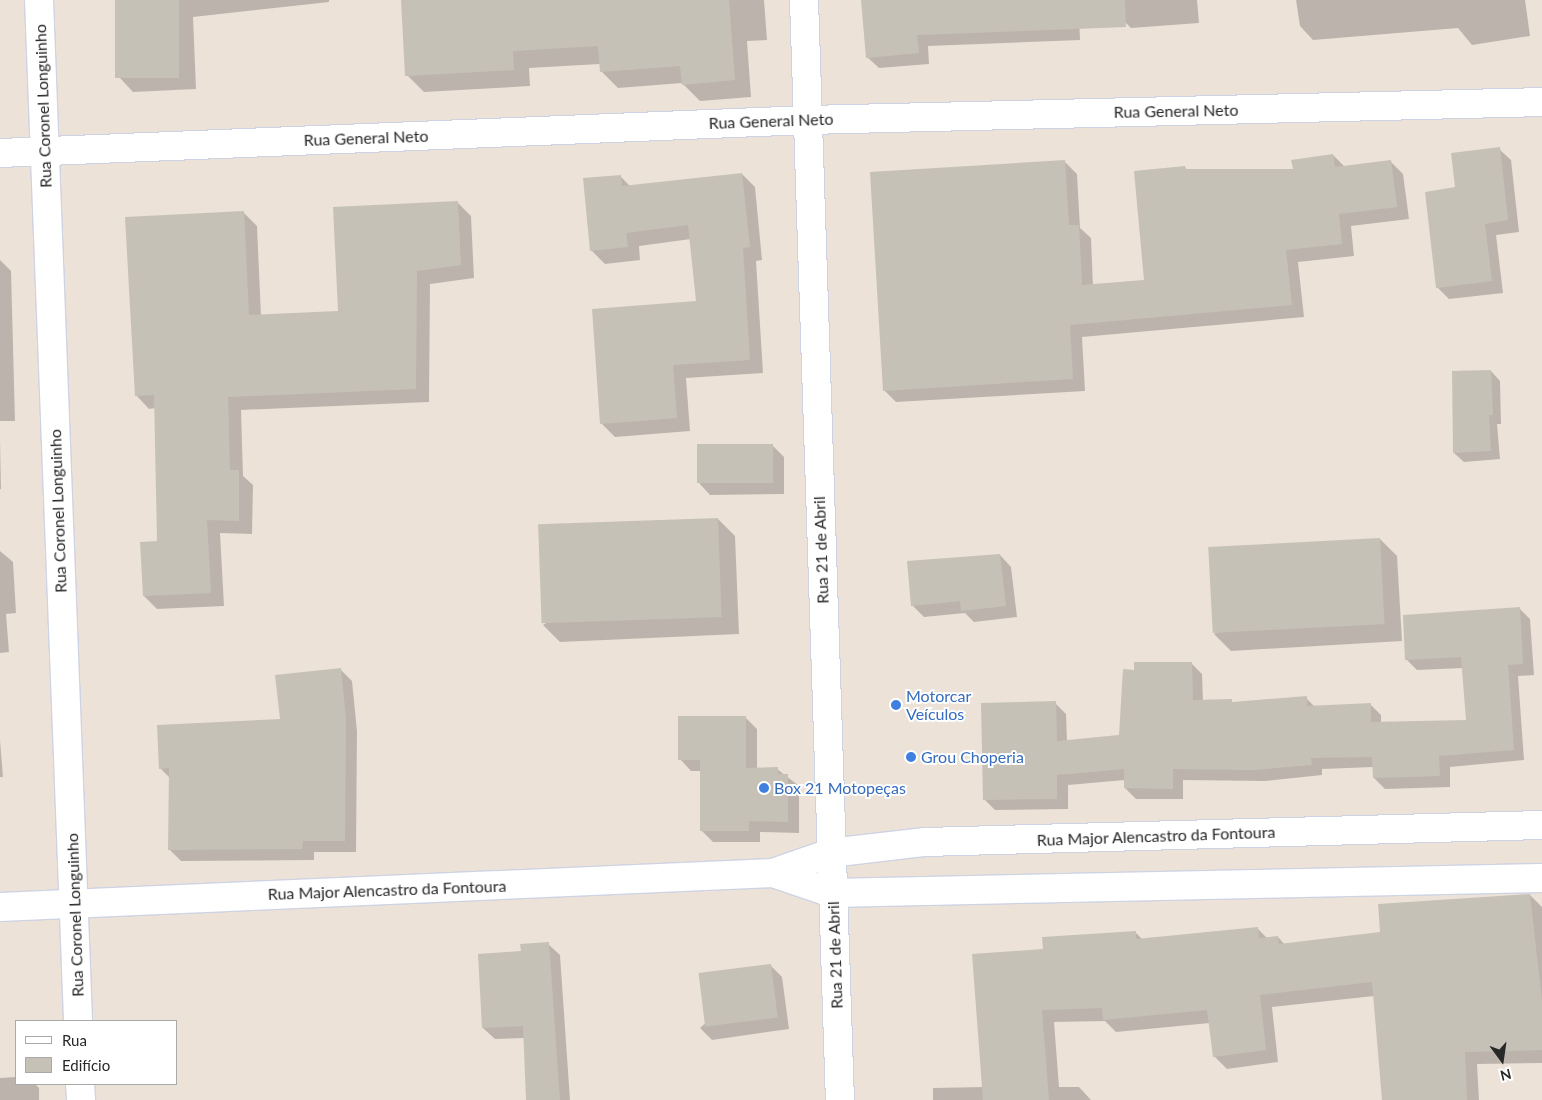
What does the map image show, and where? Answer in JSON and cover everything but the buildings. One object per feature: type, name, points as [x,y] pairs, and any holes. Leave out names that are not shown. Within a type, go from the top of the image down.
[{"type":"street","name":"Rua Coronel Longuinho","points":[[39,0],[78,1020]]},
{"type":"street","name":"Rua 21 de Abril","points":[[804,0],[830,853],[840,1100]]},
{"type":"street","name":"Rua General Neto","points":[[0,153],[808,120],[1542,102]]},
{"type":"street","name":"Rua Major Alencastro da Fontoura","points":[[0,907],[773,874],[830,853],[925,842],[1542,825]]},
{"type":"street","name":"Rua Major Alencastro da Fontoura","points":[[773,874],[832,893],[1542,878]]},
{"type":"street","points":[[80,1085],[81,1100]]},
{"type":"place","name":"Motorcar Veículos","points":[[896,705]]},
{"type":"place","name":"Grou Choperia","points":[[911,757]]},
{"type":"place","name":"Box 21 Motopeças","points":[[764,788]]}]
